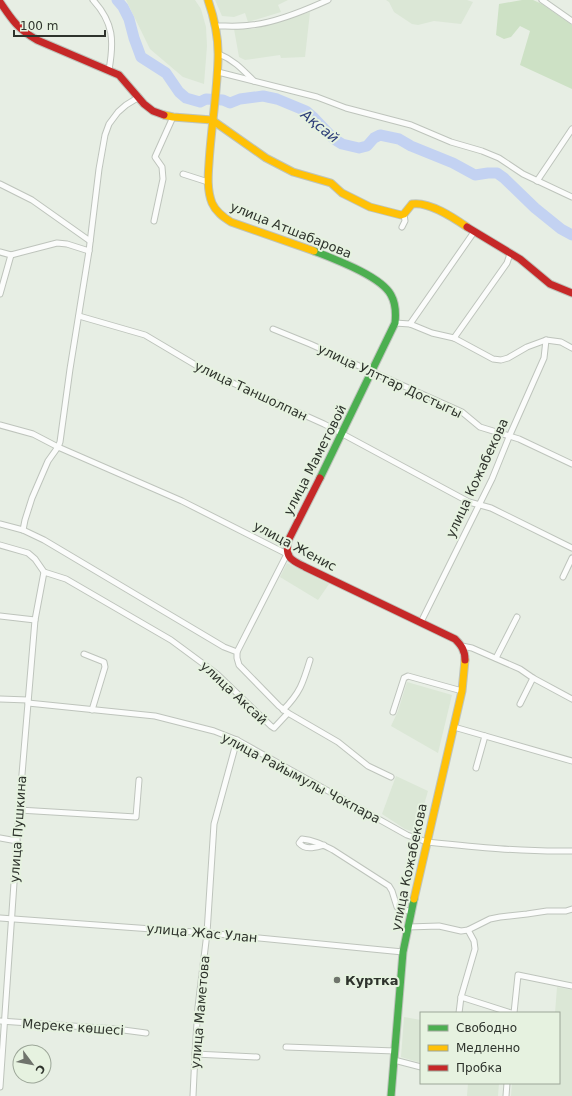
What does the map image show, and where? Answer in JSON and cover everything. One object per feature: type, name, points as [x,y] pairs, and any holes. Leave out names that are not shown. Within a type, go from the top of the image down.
[{"type":"main road","name":"улица Атшабарова","points":[[208,0],[217,26],[219,54],[213,107],[208,182],[211,201],[215,210],[231,222],[285,239],[316,251],[373,278],[383,285],[390,293],[396,312],[395,323]]},
{"type":"main road","points":[[0,2],[16,25],[25,33],[37,40],[118,75],[126,82],[144,104],[153,111],[173,117],[212,120],[266,158],[292,172],[331,183],[342,193],[370,207],[397,215],[404,214],[410,205],[415,203],[438,210],[526,263],[544,280],[552,285],[572,293]]},
{"type":"main road","name":"улица Маметовой","points":[[287,554],[286,548],[288,541],[395,323]]},
{"type":"main road","name":"улица Женис","points":[[287,554],[292,560],[305,567],[421,622],[455,640],[462,646]]},
{"type":"main road","name":"улица Кожабекова","points":[[391,1096],[403,952],[462,691],[465,655],[462,646]]},
{"type":"street","points":[[93,0],[108,19],[112,33],[112,50],[109,70]]},
{"type":"street","points":[[217,26],[250,26],[266,23],[314,7],[328,0]]},
{"type":"street","points":[[542,0],[572,21]]},
{"type":"street","points":[[219,54],[228,57],[254,81]]},
{"type":"street","points":[[218,72],[317,97],[346,108],[411,125],[451,142],[482,151],[499,158],[523,174],[572,197]]},
{"type":"street","points":[[23,530],[35,492],[48,461],[60,442],[105,135],[109,124],[118,112],[139,97]]},
{"type":"street","points":[[154,221],[163,179],[162,167],[155,157],[173,117]]},
{"type":"street","points":[[537,181],[572,128]]},
{"type":"street","points":[[183,174],[208,182]]},
{"type":"street","points":[[0,184],[32,200],[90,241]]},
{"type":"street","points":[[402,227],[405,222],[404,214]]},
{"type":"street","points":[[410,324],[474,232]]},
{"type":"street","points":[[0,252],[11,255],[57,243],[67,244],[89,251]]},
{"type":"street","points":[[454,338],[507,263],[510,254]]},
{"type":"street","points":[[0,294],[11,255]]},
{"type":"street","name":"улица Таншолпан","points":[[79,316],[145,335],[204,370],[342,433],[469,502],[491,508],[572,548]]},
{"type":"street","points":[[395,323],[410,324],[432,333],[454,338],[493,359],[501,360],[508,358],[527,346],[546,340],[561,342],[572,348]]},
{"type":"street","name":"улица Улттар Достыгы","points":[[273,329],[462,412],[480,427],[519,439],[572,464]]},
{"type":"street","name":"улица Кожабекова","points":[[421,622],[492,479],[544,358],[546,340]]},
{"type":"street","name":"улица Женис","points":[[0,425],[33,434],[58,447],[182,501],[287,554]]},
{"type":"street","name":"улица Аксай","points":[[0,524],[23,530],[44,540],[224,647],[237,652],[239,665],[286,711],[274,728],[270,726],[217,674],[171,640],[66,579],[44,572]]},
{"type":"street","points":[[0,545],[28,553],[35,559],[44,572]]},
{"type":"street","name":"улица Маметовой","points":[[237,652],[287,554]]},
{"type":"street","points":[[563,576],[572,558]]},
{"type":"street","name":"улица Пушкина","points":[[0,1087],[2,1021],[12,919],[19,810],[35,620],[44,572]]},
{"type":"street","points":[[0,616],[35,620]]},
{"type":"street","points":[[496,658],[517,617]]},
{"type":"street","name":"улица Женис","points":[[462,646],[472,648],[520,669],[533,678],[572,699]]},
{"type":"street","points":[[84,654],[104,662],[105,667],[92,710]]},
{"type":"street","points":[[310,660],[299,691],[286,711],[338,742],[368,766],[391,777]]},
{"type":"street","points":[[393,712],[404,678],[408,676],[462,691]]},
{"type":"street","points":[[520,704],[533,678]]},
{"type":"street","name":"улица Райымулы Чокпара","points":[[0,699],[155,716],[214,732],[236,740],[407,835],[427,842],[484,848],[572,851]]},
{"type":"street","points":[[454,727],[572,761]]},
{"type":"street","points":[[476,768],[485,736]]},
{"type":"street","name":"улица Маметова","points":[[193,1096],[194,1054],[207,933],[214,824],[236,740]]},
{"type":"street","points":[[19,810],[136,817],[139,780]]},
{"type":"street","points":[[0,838],[17,841]]},
{"type":"street","points":[[324,845],[389,886],[397,907],[412,912]]},
{"type":"street","points":[[408,927],[439,926],[461,931],[468,930],[490,919],[500,917],[547,911],[566,912],[572,909]]},
{"type":"street","name":"улица Жас Улан","points":[[0,918],[207,933],[403,952]]},
{"type":"street","points":[[459,1012],[461,997],[475,949],[474,941],[468,930]]},
{"type":"street","points":[[512,1012],[518,975],[572,986]]},
{"type":"street","points":[[461,997],[509,1012]]},
{"type":"street","name":"Мереке көшесі","points":[[2,1021],[116,1029],[146,1033]]},
{"type":"street","points":[[286,1048],[395,1051]]},
{"type":"street","points":[[194,1054],[257,1057]]},
{"type":"street","points":[[394,1060],[420,1067]]},
{"type":"street","points":[[506,1096],[507,1084]]},
{"type":"shaded area","points":[[126,0],[195,0],[201,9],[206,27],[207,46],[204,84],[183,77],[150,49]]},
{"type":"shaded area","points":[[215,0],[288,0],[278,5],[281,12],[248,22],[245,13],[234,17],[222,16]]},
{"type":"shaded area","points":[[386,0],[467,0],[473,2],[461,24],[434,21],[418,25],[412,24],[394,12],[389,2]]},
{"type":"shaded area","points":[[522,0],[533,0],[542,4],[572,25],[572,89],[520,65],[530,31],[520,26],[511,37],[504,39],[496,35],[499,4]]},
{"type":"shaded area","points":[[310,12],[305,57],[281,58],[280,55],[245,60],[239,57],[234,29],[253,29]]},
{"type":"shaded area","points":[[287,563],[329,584],[318,600],[280,577]]},
{"type":"shaded area","points":[[407,682],[452,695],[438,753],[391,726],[398,711]]},
{"type":"shaded area","points":[[396,776],[428,791],[416,833],[405,829],[382,814]]},
{"type":"shaded area","points":[[557,987],[572,990],[572,1096],[511,1096],[512,1084],[560,1084],[560,1012],[555,1012]]},
{"type":"shaded area","points":[[404,1017],[420,1020],[420,1063],[401,1057]]},
{"type":"shaded area","points":[[468,1084],[499,1084],[498,1096],[467,1096]]},
{"type":"waterway","name":"Ақсай","points":[[117,0],[123,7],[129,19],[141,57],[166,73],[179,92],[186,98],[200,102],[206,99],[223,100],[230,103],[240,99],[263,96],[277,99],[306,111],[334,139],[342,144],[359,148],[367,146],[374,138],[380,135],[399,139],[411,146],[453,163],[475,175],[497,173],[535,208],[561,229],[572,235]]},
{"type":"traffic: fast","points":[[314,251],[356,269],[378,281],[391,295],[395,305],[395,323],[320,478]]},
{"type":"traffic: fast","points":[[391,1096],[403,952],[414,899]]},
{"type":"traffic: slow","points":[[208,0],[213,15],[218,45],[208,173],[210,198],[212,203],[220,214],[231,222],[314,251]]},
{"type":"traffic: slow","points":[[164,115],[212,120],[266,158],[293,172],[331,183],[342,193],[370,207],[401,215],[404,214],[412,204],[426,205],[441,211],[467,227]]},
{"type":"traffic: slow","points":[[414,899],[462,691],[465,660]]},
{"type":"traffic: jam","points":[[0,2],[16,24],[30,36],[119,75],[144,104],[153,111],[164,115]]},
{"type":"traffic: jam","points":[[467,227],[520,259],[550,284],[572,293]]},
{"type":"traffic: jam","points":[[320,478],[288,541],[287,551],[290,558],[305,567],[455,639],[462,648],[465,660]]},
{"type":"place","name":"Куртка","points":[[337,980]]}]
